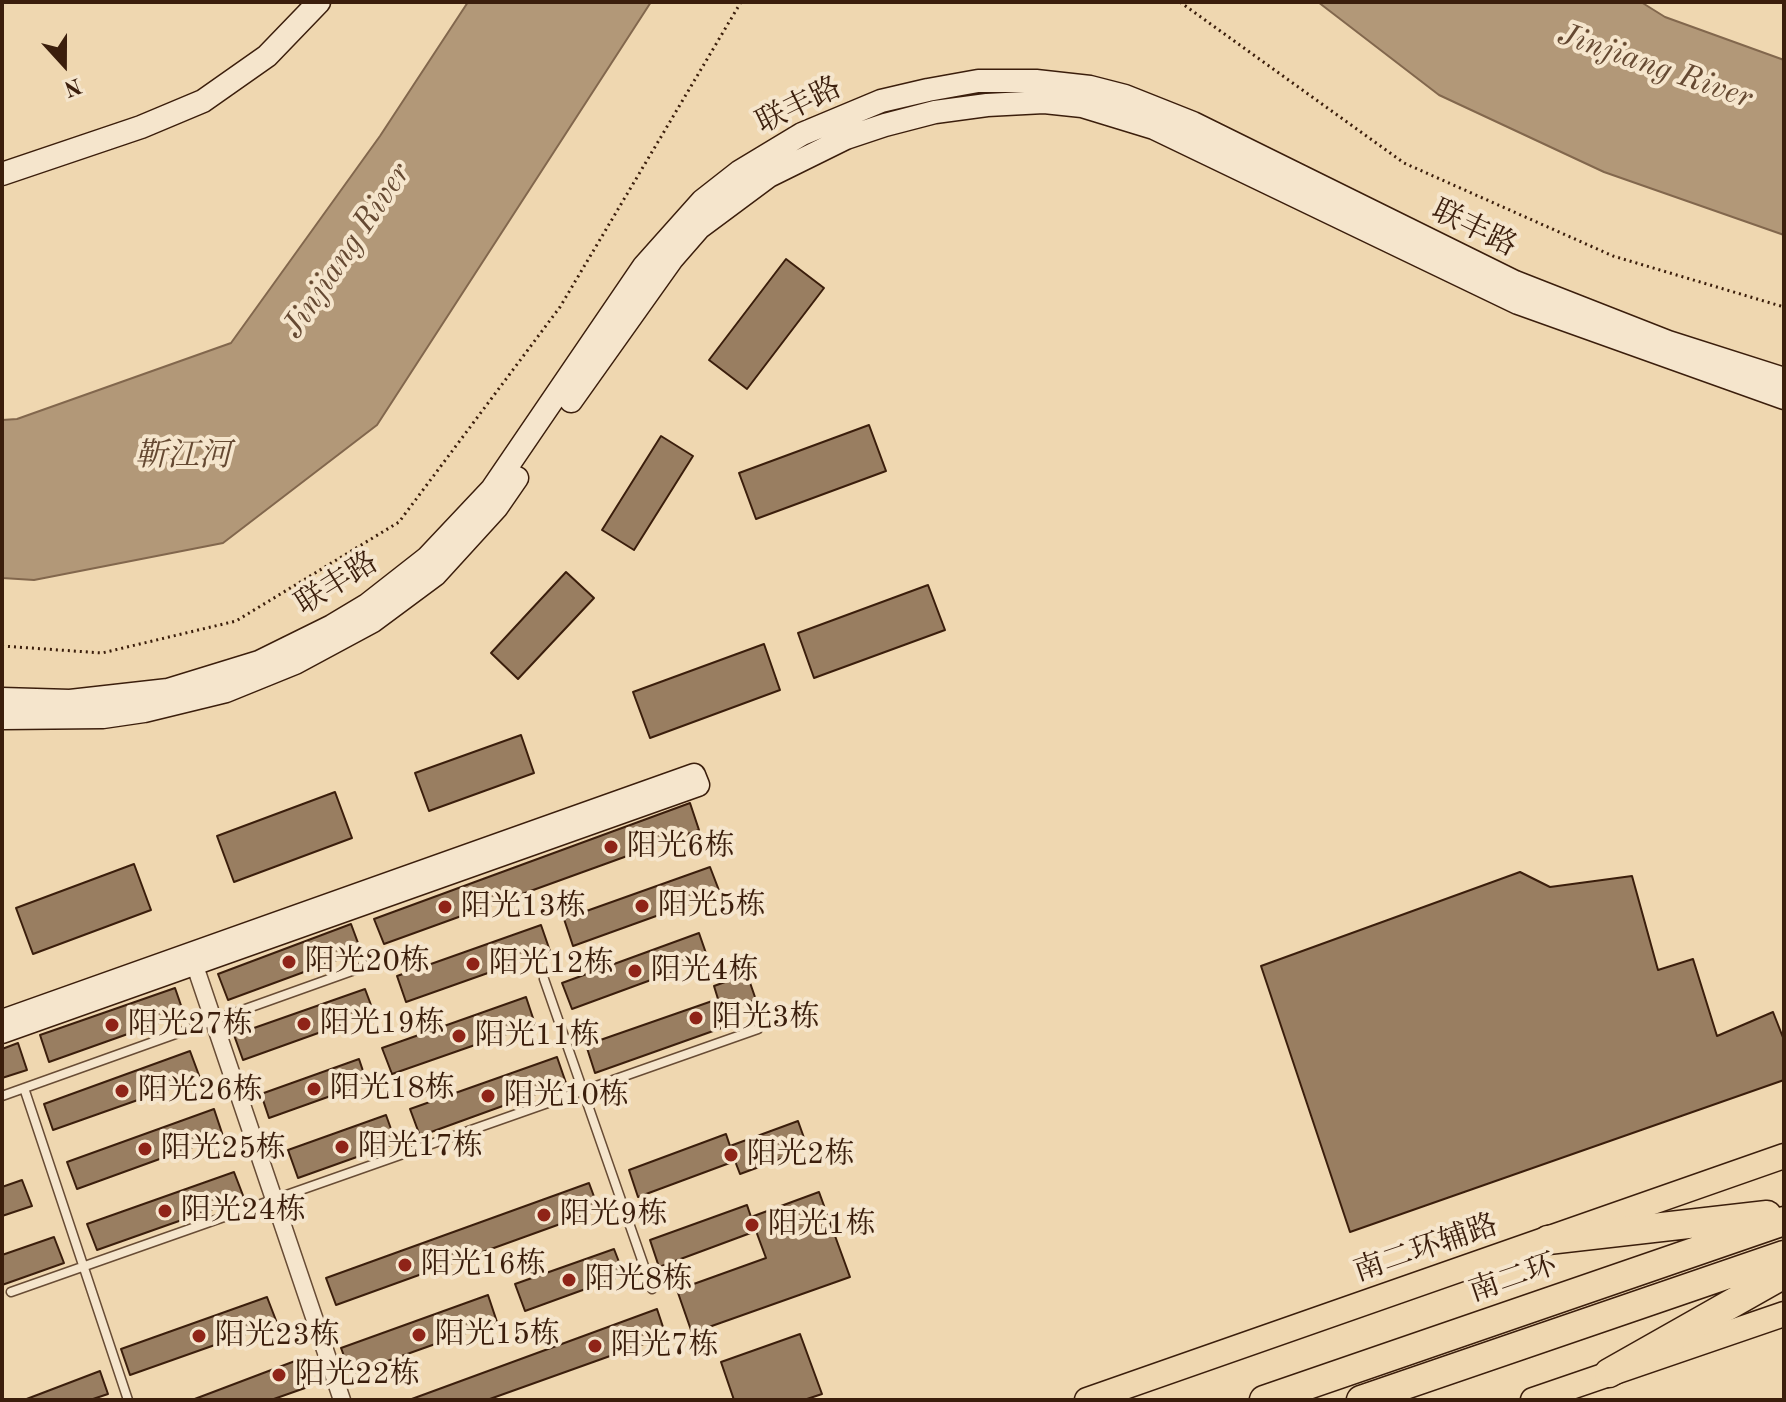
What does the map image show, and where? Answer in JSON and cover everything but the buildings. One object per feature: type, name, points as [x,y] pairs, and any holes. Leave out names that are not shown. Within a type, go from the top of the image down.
[{"type":"highway","points":[[1548,1240],[1784,1213]]},
{"type":"highway","name":"南二环","points":[[1264,1400],[1784,1221]]},
{"type":"highway","points":[[1361,1400],[1784,1255]]},
{"type":"highway","points":[[1609,1373],[1784,1274]]},
{"type":"main road","points":[[2,167],[160,113],[200,95],[232,77],[267,48],[310,2]]},
{"type":"main road","points":[[2,174],[141,127],[203,101],[267,56],[319,2]]},
{"type":"main road","name":"联丰路","points":[[2,699],[70,701],[168,690],[259,662],[322,632],[367,605],[427,558],[492,489],[644,266],[702,201],[739,172],[802,134],[881,101],[978,81],[1036,81],[1090,87],[1125,96],[1193,123],[1515,282],[1668,342],[1784,379]]},
{"type":"main road","name":"联丰路","points":[[2,718],[103,717],[190,701],[272,673],[373,621],[435,575],[497,507],[648,290],[699,228],[769,176],[809,155],[859,134],[935,112],[1044,102],[1118,115],[1205,150],[1518,303],[1784,398]]},
{"type":"main road","points":[[2,1021],[192,959],[698,785],[694,775],[192,959],[2,1032]]},
{"type":"main road","name":"南二环辅路","points":[[1087,1400],[1784,1156]]},
{"type":"main road","points":[[1533,1400],[1784,1314]]},
{"type":"street","points":[[192,959],[342,1400]]},
{"type":"lane","points":[[2,1096],[377,962]]},
{"type":"lane","points":[[544,979],[652,1289]]},
{"type":"lane","points":[[11,1292],[758,1029]]},
{"type":"lane","points":[[24,1088],[128,1400]]},
{"type":"path","points":[[2,646],[102,653],[236,621],[399,522],[560,307],[741,2]]},
{"type":"path","points":[[1180,2],[1404,163],[1613,256],[1784,307]]},
{"type":"water","name":"靳江河","points":[[468,2],[651,2],[377,425],[223,543],[34,580],[2,578],[2,420],[17,419],[231,343],[380,136]]},
{"type":"water","name":"Jinjiang River","points":[[1318,2],[1641,2],[1665,17],[1784,60],[1784,235],[1604,172],[1439,95]]},
{"type":"place","name":"阳光6栋","points":[[611,847]]},
{"type":"place","name":"阳光5栋","points":[[642,906]]},
{"type":"place","name":"阳光13栋","points":[[445,907]]},
{"type":"place","name":"阳光20栋","points":[[289,962]]},
{"type":"place","name":"阳光12栋","points":[[473,964]]},
{"type":"place","name":"阳光4栋","points":[[635,971]]},
{"type":"place","name":"阳光3栋","points":[[696,1018]]},
{"type":"place","name":"阳光19栋","points":[[304,1024]]},
{"type":"place","name":"阳光27栋","points":[[112,1025]]},
{"type":"place","name":"阳光11栋","points":[[459,1036]]},
{"type":"place","name":"阳光18栋","points":[[314,1089]]},
{"type":"place","name":"阳光26栋","points":[[122,1091]]},
{"type":"place","name":"阳光10栋","points":[[488,1096]]},
{"type":"place","name":"阳光17栋","points":[[342,1147]]},
{"type":"place","name":"阳光25栋","points":[[145,1149]]},
{"type":"place","name":"阳光2栋","points":[[731,1155]]},
{"type":"place","name":"阳光24栋","points":[[165,1211]]},
{"type":"place","name":"阳光9栋","points":[[544,1215]]},
{"type":"place","name":"阳光1栋","points":[[752,1225]]},
{"type":"place","name":"阳光16栋","points":[[405,1265]]},
{"type":"place","name":"阳光8栋","points":[[569,1280]]},
{"type":"place","name":"阳光15栋","points":[[419,1335]]},
{"type":"place","name":"阳光23栋","points":[[199,1336]]},
{"type":"place","name":"阳光7栋","points":[[595,1346]]},
{"type":"place","name":"阳光22栋","points":[[279,1375]]}]
